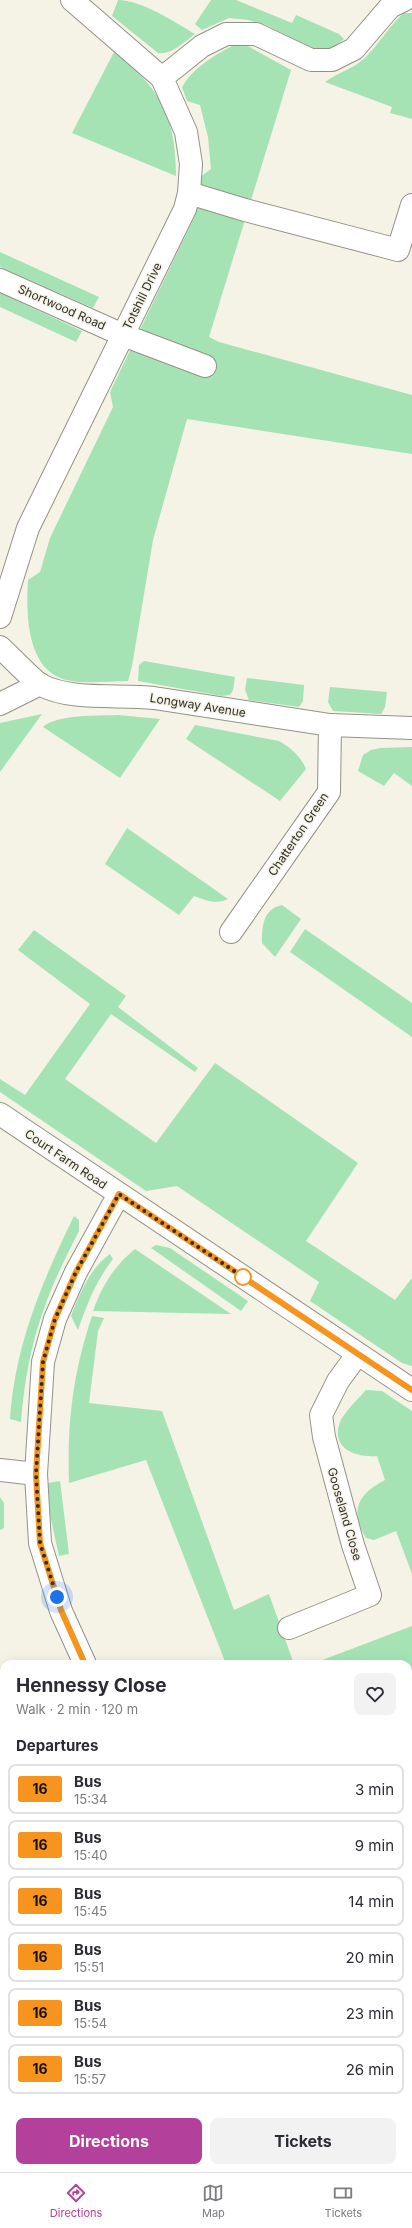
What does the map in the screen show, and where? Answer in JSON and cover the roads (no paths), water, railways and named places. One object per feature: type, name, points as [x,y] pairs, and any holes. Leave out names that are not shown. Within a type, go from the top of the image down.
[{"type":"street","name":"Totshill Drive","points":[[0,617],[28,528],[185,209],[189,193],[191,164],[186,132],[162,78],[72,0]]},
{"type":"street","points":[[162,78],[202,46],[226,34],[256,34],[311,60],[332,60],[354,49],[390,6],[404,0]]},
{"type":"street","points":[[189,193],[245,210],[398,250],[412,205]]},
{"type":"street","name":"Shortwood Road","points":[[0,280],[123,335],[205,366]]},
{"type":"street","name":"Longway Avenue","points":[[0,647],[40,684],[65,694],[146,697],[330,725],[412,728]]},
{"type":"street","points":[[0,704],[40,684]]},
{"type":"street","name":"Chatterton Green","points":[[230,932],[329,792],[330,725]]},
{"type":"street","name":"Court Farm Road","points":[[0,1114],[357,1355],[412,1390]]},
{"type":"street","points":[[83,1660],[61,1610],[40,1543],[36,1474],[43,1362],[55,1319],[76,1272],[119,1194]]},
{"type":"street","name":"Gooseland Close","points":[[289,1628],[370,1595],[353,1545],[324,1437],[321,1415],[338,1381],[357,1355]]},
{"type":"street","points":[[0,1470],[36,1474]]}]
